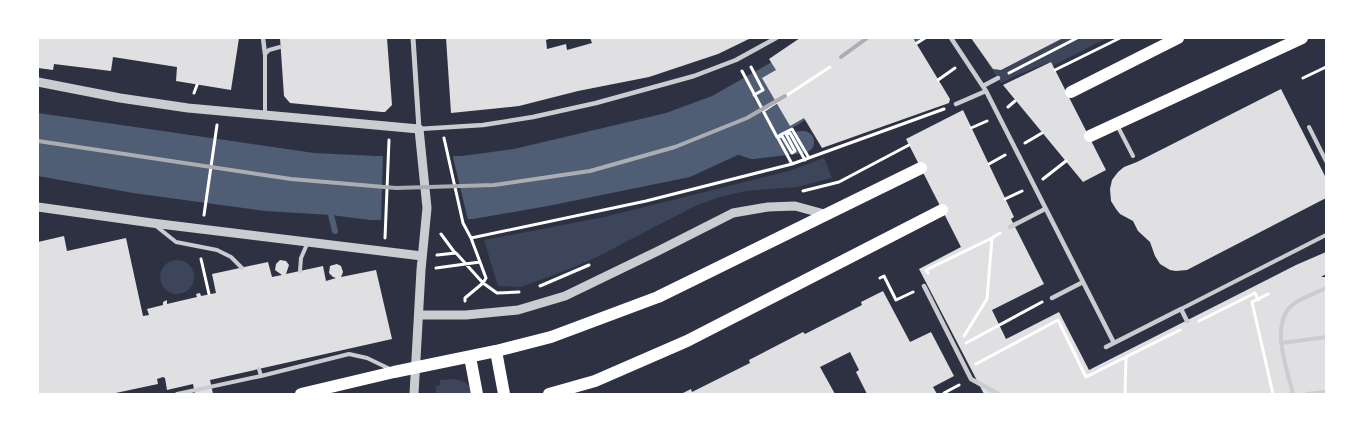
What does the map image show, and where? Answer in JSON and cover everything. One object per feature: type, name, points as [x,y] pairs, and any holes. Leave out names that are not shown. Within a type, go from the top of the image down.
[{"type":"main road","points":[[1071,92],[1178,38]]},
{"type":"main road","points":[[1090,136],[1302,38]]},
{"type":"main road","points":[[301,394],[551,337],[658,297],[921,168]]},
{"type":"main road","points":[[549,394],[595,381],[687,341],[942,210]]},
{"type":"main road","points":[[496,351],[504,394]]},
{"type":"main road","points":[[470,357],[477,394]]},
{"type":"street","points":[[263,38],[265,54]]},
{"type":"street","points":[[412,38],[427,208],[421,270],[414,394]]},
{"type":"street","points":[[38,82],[120,98],[188,108],[419,129],[483,125],[533,117],[615,98],[694,76],[736,60],[776,38]]},
{"type":"street","points":[[952,38],[986,91],[1114,343]]},
{"type":"street","points":[[983,86],[998,78]]},
{"type":"street","points":[[956,104],[986,91]]},
{"type":"street","points":[[419,315],[466,315],[518,310],[564,296],[658,252],[734,213],[768,207],[794,206],[828,215]]},
{"type":"street","points":[[38,207],[422,256]]},
{"type":"street","points":[[1010,227],[1045,209]]},
{"type":"street","points":[[1052,298],[1083,282]]},
{"type":"street","points":[[924,286],[971,379],[998,394]]},
{"type":"street","points":[[1106,347],[1181,309],[1187,321]]},
{"type":"lane","points":[[265,115],[265,54],[269,50],[280,47]]},
{"type":"lane","points":[[1116,123],[1133,156]]},
{"type":"lane","points":[[1309,127],[1326,160]]},
{"type":"lane","points":[[152,223],[176,242],[217,250],[231,257],[242,268]]},
{"type":"lane","points":[[1181,309],[1326,235]]},
{"type":"lane","points":[[300,271],[301,258],[308,242]]},
{"type":"lane","points":[[1293,394],[1280,331],[1284,314],[1294,304],[1326,288]]},
{"type":"lane","points":[[1282,343],[1326,337]]},
{"type":"lane","points":[[177,394],[349,354],[367,358],[394,372]]},
{"type":"lane","points":[[259,369],[261,376]]},
{"type":"lane","points":[[1307,394],[1326,392]]},
{"type":"path","points":[[917,43],[925,38]]},
{"type":"path","points":[[998,78],[1077,38]]},
{"type":"path","points":[[1055,70],[1120,38]]},
{"type":"path","points":[[938,80],[965,60]]},
{"type":"path","points":[[763,110],[830,67]]},
{"type":"path","points":[[1302,78],[1326,67]]},
{"type":"path","points":[[753,70],[763,90],[754,94]]},
{"type":"path","points":[[744,74],[791,162]]},
{"type":"path","points":[[470,238],[646,201],[807,159],[956,104]]},
{"type":"path","points":[[204,215],[217,123]]},
{"type":"path","points":[[777,138],[792,129],[802,152]]},
{"type":"path","points":[[777,138],[782,136],[792,153],[795,151],[786,134],[790,132],[807,159]]},
{"type":"path","points":[[385,238],[389,138]]},
{"type":"path","points":[[445,141],[463,223],[486,278],[483,283],[465,298],[466,315]]},
{"type":"path","points":[[800,192],[839,182],[910,145]]},
{"type":"path","points":[[880,278],[884,276],[896,300],[932,282],[926,270],[992,238],[1010,227]]},
{"type":"path","points":[[442,237],[483,283],[497,293],[521,292]]},
{"type":"path","points":[[956,349],[987,299],[992,238]]},
{"type":"path","points":[[422,256],[456,253]]},
{"type":"path","points":[[421,270],[480,262]]},
{"type":"path","points":[[538,287],[594,263]]},
{"type":"path","points":[[1268,294],[1252,302],[1273,394]]},
{"type":"path","points":[[956,349],[1052,298]]},
{"type":"path","points":[[1125,394],[1126,357]]},
{"type":"path","points":[[944,394],[971,379]]},
{"type":"shaded area","points":[[807,38],[922,38],[799,124],[690,177],[548,206],[473,219],[370,220],[331,215],[265,211],[133,193],[38,176],[38,113],[314,153],[376,156],[462,156],[514,149],[666,113],[712,96],[786,54]]},
{"type":"shaded area","points":[[971,38],[1107,38],[1053,66],[1050,62],[1001,83]]},
{"type":"shaded area","points":[[824,158],[832,178],[797,187],[746,191],[723,196],[697,205],[595,258],[567,270],[521,287],[498,286],[484,240],[604,217],[789,171]]},
{"type":"shaded area","points":[[177,260],[189,265],[194,277],[189,289],[177,294],[165,289],[160,277],[165,265]]},
{"type":"shaded area","points":[[453,379],[466,383],[474,394],[436,394],[436,386],[440,385],[440,380]]},
{"type":"pier","points":[[455,153],[453,157],[468,220],[471,221],[381,223],[383,154]]},
{"type":"building","points":[[38,38],[239,38],[231,90],[176,81],[177,67],[113,57],[111,71],[54,64],[53,70],[38,68]]},
{"type":"building","points":[[280,38],[387,38],[392,105],[385,112],[382,112],[290,103],[284,96]]},
{"type":"building","points":[[446,38],[552,38],[546,40],[547,49],[566,44],[567,50],[592,43],[590,38],[751,38],[718,54],[649,77],[578,91],[519,106],[451,113]]},
{"type":"building","points":[[800,38],[913,38],[950,99],[949,103],[822,148],[804,118],[790,126],[762,78],[776,70],[769,59]]},
{"type":"building","points":[[971,38],[1063,38],[1001,70],[993,69]]},
{"type":"building","points":[[1051,62],[1106,170],[1083,182],[1003,85]]},
{"type":"building","points":[[1281,89],[1326,178],[1326,198],[1187,270],[1170,270],[1160,264],[1150,242],[1138,231],[1133,221],[1120,214],[1111,201],[1110,189],[1112,180],[1124,167]]},
{"type":"building","points":[[963,110],[1014,217],[1011,219],[1044,284],[992,310],[1006,339],[1059,312],[1089,370],[1296,265],[1326,252],[1326,274],[1321,277],[1326,277],[1326,394],[984,394],[919,269],[961,247],[906,139]]},
{"type":"building","points":[[64,236],[67,251],[126,238],[143,316],[149,315],[147,309],[163,305],[163,302],[167,300],[167,304],[197,297],[196,294],[200,293],[201,296],[216,293],[212,274],[268,262],[272,277],[282,275],[275,270],[276,264],[280,260],[286,261],[289,265],[286,274],[323,266],[326,281],[336,278],[329,273],[330,266],[337,264],[341,266],[343,272],[341,277],[376,270],[392,339],[210,380],[213,394],[195,394],[193,384],[167,390],[165,378],[163,377],[157,379],[158,384],[111,394],[38,394],[38,242]]},
{"type":"building","points":[[883,291],[910,342],[931,332],[954,376],[933,387],[937,394],[867,394],[856,372],[859,370],[850,352],[820,367],[835,394],[681,394],[691,389],[692,392],[750,363],[749,360],[803,332],[805,334],[862,305],[861,302]]},
{"type":"waterway","points":[[724,138],[753,148],[803,142]]},
{"type":"waterway","points":[[331,215],[335,231]]},
{"type":"railway","points":[[841,57],[867,38]]},
{"type":"railway","points":[[38,141],[291,179],[396,188],[494,185],[590,171],[675,147],[747,118],[785,96]]}]
